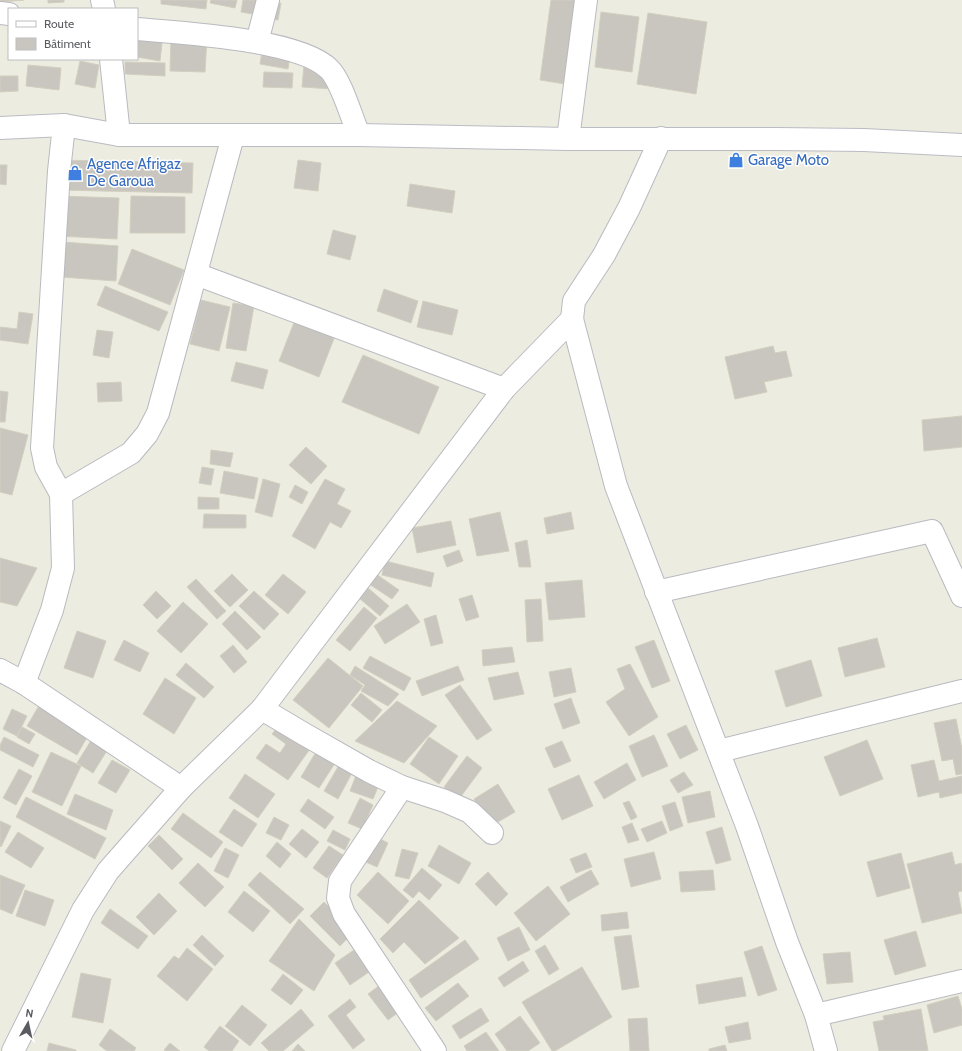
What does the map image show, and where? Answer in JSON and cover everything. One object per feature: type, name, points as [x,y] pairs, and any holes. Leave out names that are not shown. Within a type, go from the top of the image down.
[{"type":"street","points":[[257,42],[268,0]]},
{"type":"street","points":[[568,139],[586,0]]},
{"type":"street","points":[[138,29],[257,42],[292,50],[315,58],[330,69],[340,86],[359,135]]},
{"type":"street","points":[[111,60],[120,135]]},
{"type":"street","points":[[24,683],[52,610],[63,568],[61,494],[46,467],[42,448],[59,172],[64,125]]},
{"type":"street","points":[[0,128],[64,125],[120,135],[359,135],[568,139],[661,138],[864,140],[962,145]]},
{"type":"street","points":[[61,494],[131,453],[147,434],[158,412],[233,136]]},
{"type":"street","points":[[661,138],[604,255],[574,301],[572,319],[616,486],[747,826],[787,942],[816,1015],[826,1051]]},
{"type":"street","points":[[196,274],[504,389]]},
{"type":"street","points":[[13,1051],[87,904],[108,871],[181,788],[262,709],[504,389],[572,319]]},
{"type":"street","points":[[656,592],[932,531],[962,596]]},
{"type":"street","points":[[0,670],[24,683],[181,788]]},
{"type":"street","points":[[719,751],[962,691]]},
{"type":"street","points":[[262,709],[363,767],[402,786],[445,800],[470,812],[492,833]]},
{"type":"street","points":[[402,786],[340,881],[338,898],[344,914],[435,1051]]},
{"type":"street","points":[[816,1015],[962,982]]},
{"type":"building","points":[[0,0],[24,0],[0,2]]},
{"type":"building","points":[[48,0],[64,0],[64,2],[48,3]]},
{"type":"building","points":[[161,0],[207,0],[206,9],[161,4]]},
{"type":"building","points":[[211,0],[237,0],[235,8],[210,3]]},
{"type":"building","points":[[243,0],[261,0],[258,15],[241,12]]},
{"type":"building","points":[[551,0],[584,0],[571,85],[540,80]]},
{"type":"building","points":[[265,2],[281,3],[278,20],[263,18]]},
{"type":"building","points":[[601,12],[639,17],[632,72],[595,67]]},
{"type":"building","points":[[648,13],[707,22],[696,94],[637,84]]},
{"type":"building","points":[[138,31],[163,34],[160,61],[138,57]]},
{"type":"building","points":[[171,36],[207,37],[205,72],[170,71]]},
{"type":"building","points":[[264,40],[292,44],[288,69],[260,64]]},
{"type":"building","points":[[80,61],[99,65],[95,88],[75,84]]},
{"type":"building","points":[[125,62],[165,63],[165,76],[125,74]]},
{"type":"building","points":[[28,65],[61,68],[59,90],[26,86]]},
{"type":"building","points":[[304,65],[334,67],[332,89],[302,87]]},
{"type":"building","points":[[264,72],[293,73],[292,88],[263,87]]},
{"type":"building","points":[[0,76],[18,76],[18,91],[0,92]]},
{"type":"building","points":[[58,160],[193,163],[192,193],[58,190]]},
{"type":"building","points":[[298,160],[321,163],[318,191],[294,188]]},
{"type":"building","points":[[0,165],[7,165],[6,185],[0,184]]},
{"type":"building","points":[[410,184],[455,191],[452,213],[407,206]]},
{"type":"building","points":[[59,196],[119,198],[117,239],[57,236]]},
{"type":"building","points":[[131,196],[185,197],[185,233],[130,233]]},
{"type":"building","points":[[333,230],[356,236],[350,260],[327,254]]},
{"type":"building","points":[[63,242],[118,246],[116,281],[61,277]]},
{"type":"building","points":[[132,249],[184,270],[170,305],[118,284]]},
{"type":"building","points":[[105,286],[168,312],[159,331],[97,305]]},
{"type":"building","points":[[384,289],[418,301],[411,323],[377,311]]},
{"type":"building","points":[[201,300],[230,307],[219,351],[190,344]]},
{"type":"building","points":[[423,301],[458,310],[452,335],[417,327]]},
{"type":"building","points":[[233,303],[254,306],[246,351],[226,348]]},
{"type":"building","points":[[19,312],[33,314],[28,344],[0,340],[0,327],[17,329]]},
{"type":"building","points":[[295,320],[335,336],[319,377],[279,361]]},
{"type":"building","points":[[97,330],[113,332],[109,358],[93,355]]},
{"type":"building","points":[[773,346],[775,353],[786,351],[792,376],[764,382],[767,392],[735,399],[725,357]]},
{"type":"building","points":[[363,355],[439,387],[419,434],[342,402]]},
{"type":"building","points":[[236,362],[268,370],[263,389],[231,381]]},
{"type":"building","points":[[121,382],[122,401],[98,402],[97,383]]},
{"type":"building","points":[[0,391],[8,392],[5,422],[0,422]]},
{"type":"building","points":[[962,416],[962,447],[924,451],[922,420]]},
{"type":"building","points":[[0,428],[28,435],[12,495],[0,492]]},
{"type":"building","points":[[306,447],[327,466],[311,484],[289,465]]},
{"type":"building","points":[[211,450],[233,453],[230,467],[210,464]]},
{"type":"building","points":[[202,467],[214,469],[211,485],[199,483]]},
{"type":"building","points":[[224,471],[258,478],[254,499],[220,493]]},
{"type":"building","points":[[263,479],[280,484],[272,517],[255,512]]},
{"type":"building","points":[[325,479],[345,489],[337,504],[351,511],[341,528],[330,522],[315,549],[292,536]]},
{"type":"building","points":[[295,485],[308,492],[302,504],[289,497]]},
{"type":"building","points":[[198,497],[219,498],[219,509],[198,509]]},
{"type":"building","points":[[500,512],[509,551],[477,556],[469,519]]},
{"type":"building","points":[[571,512],[574,529],[547,534],[544,518]]},
{"type":"building","points":[[204,514],[246,515],[246,528],[203,528]]},
{"type":"building","points":[[451,521],[456,545],[417,553],[412,528]]},
{"type":"building","points":[[527,540],[531,567],[519,567],[515,543]]},
{"type":"building","points":[[459,550],[463,561],[447,567],[443,556]]},
{"type":"building","points":[[0,558],[37,568],[17,606],[0,602]]},
{"type":"building","points":[[385,561],[434,573],[431,587],[382,575]]},
{"type":"building","points":[[232,574],[248,590],[230,607],[214,591]]},
{"type":"building","points":[[283,574],[306,592],[288,614],[265,595]]},
{"type":"building","points":[[376,574],[399,590],[392,599],[369,584]]},
{"type":"building","points":[[196,579],[226,611],[217,619],[187,587]]},
{"type":"building","points":[[582,580],[585,617],[549,620],[545,583]]},
{"type":"building","points":[[368,588],[389,606],[380,616],[359,598]]},
{"type":"building","points":[[156,591],[171,606],[157,619],[143,605]]},
{"type":"building","points":[[254,591],[279,614],[264,630],[239,606]]},
{"type":"building","points":[[472,595],[479,617],[466,621],[459,599]]},
{"type":"building","points":[[541,599],[543,641],[527,642],[525,600]]},
{"type":"building","points":[[183,602],[208,624],[181,653],[157,631]]},
{"type":"building","points":[[407,604],[420,622],[385,644],[374,626]]},
{"type":"building","points":[[364,607],[377,618],[350,651],[336,640]]},
{"type":"building","points":[[235,611],[261,637],[247,650],[222,624]]},
{"type":"building","points":[[436,615],[443,643],[431,646],[424,619]]},
{"type":"building","points":[[77,631],[106,641],[93,678],[64,668]]},
{"type":"building","points":[[877,638],[885,667],[845,677],[838,648]]},
{"type":"building","points":[[124,640],[149,653],[140,672],[114,660]]},
{"type":"building","points":[[654,640],[670,681],[652,688],[635,647]]},
{"type":"building","points":[[233,645],[247,662],[234,673],[220,656]]},
{"type":"building","points":[[512,647],[515,662],[483,666],[482,650]]},
{"type":"building","points":[[370,656],[411,678],[404,691],[363,668]]},
{"type":"building","points":[[328,658],[363,686],[329,728],[293,700]]},
{"type":"building","points":[[811,660],[822,696],[786,707],[775,671]]},
{"type":"building","points":[[186,663],[214,687],[204,698],[176,675]]},
{"type":"building","points":[[630,664],[658,717],[629,736],[606,702],[625,689],[617,669]]},
{"type":"building","points":[[355,666],[399,694],[388,706],[361,691],[365,685],[350,675]]},
{"type":"building","points":[[458,666],[464,680],[422,696],[416,681]]},
{"type":"building","points":[[571,668],[576,692],[554,697],[549,672]]},
{"type":"building","points":[[518,672],[524,694],[494,700],[488,678]]},
{"type":"building","points":[[165,678],[196,698],[174,734],[143,714]]},
{"type":"building","points":[[460,685],[492,730],[477,740],[445,695]]},
{"type":"building","points":[[361,693],[382,710],[372,722],[351,705]]},
{"type":"building","points":[[571,698],[580,723],[563,729],[554,704]]},
{"type":"building","points":[[397,701],[437,726],[404,763],[355,741]]},
{"type":"building","points":[[40,704],[90,732],[77,755],[27,726]]},
{"type":"building","points":[[12,709],[27,716],[17,736],[3,729]]},
{"type":"building","points":[[956,719],[962,749],[962,774],[956,775],[953,759],[942,761],[934,723]]},
{"type":"building","points":[[280,724],[312,746],[288,780],[256,758],[266,744],[280,753],[286,744],[272,734]]},
{"type":"building","points":[[686,725],[698,750],[680,759],[667,734]]},
{"type":"building","points":[[22,727],[35,734],[29,744],[17,737]]},
{"type":"building","points":[[654,735],[668,766],[642,777],[629,746]]},
{"type":"building","points":[[4,737],[39,755],[33,767],[0,750],[0,745]]},
{"type":"building","points":[[429,737],[458,756],[439,784],[410,764]]},
{"type":"building","points":[[92,739],[108,749],[93,773],[77,763]]},
{"type":"building","points":[[867,740],[883,779],[840,796],[824,757]]},
{"type":"building","points":[[562,741],[571,761],[554,768],[545,748]]},
{"type":"building","points":[[51,752],[81,766],[62,806],[32,792]]},
{"type":"building","points":[[316,752],[335,763],[319,788],[301,777]]},
{"type":"building","points":[[467,756],[482,768],[459,799],[444,787]]},
{"type":"building","points":[[112,760],[130,770],[116,793],[98,783]]},
{"type":"building","points":[[934,760],[939,781],[962,776],[962,793],[940,798],[939,792],[918,797],[911,765]]},
{"type":"building","points":[[627,763],[636,780],[604,799],[594,782]]},
{"type":"building","points":[[339,765],[352,773],[338,799],[324,791]]},
{"type":"building","points":[[19,769],[32,776],[16,805],[3,798]]},
{"type":"building","points":[[684,772],[693,785],[678,793],[670,780]]},
{"type":"building","points":[[357,773],[380,782],[373,799],[350,791]]},
{"type":"building","points":[[245,774],[275,794],[258,818],[229,798]]},
{"type":"building","points":[[579,775],[593,806],[562,820],[548,789]]},
{"type":"building","points":[[498,784],[515,812],[491,826],[474,799]]},
{"type":"building","points":[[710,791],[715,817],[688,823],[682,797]]},
{"type":"building","points":[[75,794],[113,810],[106,830],[67,814]]},
{"type":"building","points":[[26,797],[106,838],[95,859],[16,817]]},
{"type":"building","points":[[360,798],[373,805],[362,829],[348,823]]},
{"type":"building","points":[[308,799],[334,817],[325,829],[300,811]]},
{"type":"building","points":[[629,801],[637,817],[631,820],[623,803]]},
{"type":"building","points":[[675,802],[683,826],[670,831],[662,806]]},
{"type":"building","points":[[234,809],[257,824],[242,847],[219,832]]},
{"type":"building","points":[[183,813],[223,842],[211,858],[171,829]]},
{"type":"building","points":[[274,817],[289,825],[281,840],[266,833]]},
{"type":"building","points":[[0,821],[11,826],[1,847],[0,846]]},
{"type":"building","points":[[662,821],[667,833],[647,842],[641,829]]},
{"type":"building","points":[[632,823],[639,840],[628,843],[622,827]]},
{"type":"building","points":[[722,827],[731,860],[716,864],[706,832]]},
{"type":"building","points":[[302,829],[319,842],[306,858],[289,844]]},
{"type":"building","points":[[333,830],[350,839],[345,850],[327,841]]},
{"type":"building","points":[[18,832],[44,848],[31,868],[5,852]]},
{"type":"building","points":[[368,833],[388,843],[377,867],[357,858]]},
{"type":"building","points":[[159,835],[183,859],[172,870],[148,846]]},
{"type":"building","points":[[277,842],[291,854],[280,868],[266,856]]},
{"type":"building","points":[[439,845],[471,863],[459,884],[428,866]]},
{"type":"building","points":[[329,846],[343,855],[327,878],[313,868]]},
{"type":"building","points":[[225,848],[239,855],[228,878],[214,871]]},
{"type":"building","points":[[402,849],[418,853],[409,879],[395,876]]},
{"type":"building","points":[[654,852],[661,879],[631,887],[624,859]]},
{"type":"building","points":[[952,852],[955,865],[961,863],[962,868],[962,891],[958,892],[962,913],[922,923],[907,864]]},
{"type":"building","points":[[586,853],[592,867],[576,873],[570,859]]},
{"type":"building","points":[[901,853],[910,888],[877,897],[867,862]]},
{"type":"building","points":[[198,863],[224,887],[205,907],[179,883]]},
{"type":"building","points":[[422,868],[442,885],[429,900],[419,891],[413,898],[403,890]]},
{"type":"building","points":[[591,870],[599,884],[568,902],[560,887]]},
{"type":"building","points":[[713,870],[715,890],[681,892],[679,872]]},
{"type":"building","points":[[260,872],[304,909],[290,924],[248,885]]},
{"type":"building","points":[[378,872],[409,901],[388,924],[357,895]]},
{"type":"building","points":[[488,872],[508,894],[496,906],[475,884]]},
{"type":"building","points":[[0,875],[25,885],[12,914],[0,909]]},
{"type":"building","points":[[548,886],[570,914],[536,941],[514,913]]},
{"type":"building","points":[[25,890],[54,900],[45,926],[16,916]]},
{"type":"building","points":[[244,891],[270,911],[253,932],[228,912]]},
{"type":"building","points":[[159,893],[177,911],[154,935],[136,917]]},
{"type":"building","points":[[419,900],[459,938],[425,964],[404,942],[393,953],[380,939]]},
{"type":"building","points":[[324,902],[354,932],[340,946],[310,916]]},
{"type":"building","points":[[110,909],[148,936],[138,949],[101,923]]},
{"type":"building","points":[[627,912],[629,928],[602,931],[601,915]]},
{"type":"building","points":[[299,919],[335,955],[314,991],[269,961]]},
{"type":"building","points":[[519,927],[530,950],[508,961],[497,938]]},
{"type":"building","points":[[916,931],[926,966],[895,975],[884,940]]},
{"type":"building","points":[[202,935],[224,956],[215,966],[193,945]]},
{"type":"building","points":[[631,935],[639,987],[622,990],[614,937]]},
{"type":"building","points":[[465,940],[479,959],[421,998],[409,980]]},
{"type":"building","points":[[545,945],[559,969],[549,975],[535,951]]},
{"type":"building","points":[[762,946],[777,990],[758,996],[744,952]]},
{"type":"building","points":[[187,948],[213,969],[187,1001],[157,976],[174,956],[179,959]]},
{"type":"building","points":[[354,950],[369,972],[350,985],[335,963]]},
{"type":"building","points":[[850,952],[853,982],[827,984],[823,954]]},
{"type":"building","points":[[523,961],[529,971],[504,987],[498,978]]},
{"type":"building","points":[[582,967],[612,1017],[555,1051],[552,1051],[522,1002]]},
{"type":"building","points":[[81,973],[111,979],[103,1023],[72,1017]]},
{"type":"building","points":[[283,974],[303,990],[291,1005],[271,990]]},
{"type":"building","points":[[742,977],[746,996],[699,1004],[696,985]]},
{"type":"building","points":[[458,983],[469,996],[436,1021],[425,1008]]},
{"type":"building","points":[[380,985],[399,1012],[388,1020],[368,994]]},
{"type":"building","points":[[958,996],[962,1009],[962,1025],[934,1033],[927,1005]]},
{"type":"building","points":[[350,999],[356,1007],[346,1015],[365,1040],[353,1049],[328,1016]]},
{"type":"building","points":[[242,1005],[267,1025],[250,1046],[225,1026]]},
{"type":"building","points":[[481,1008],[489,1021],[460,1039],[452,1026]]},
{"type":"building","points":[[301,1009],[314,1025],[283,1051],[269,1051],[261,1043]]},
{"type":"building","points":[[921,1009],[928,1051],[879,1051],[873,1022],[884,1020],[883,1016]]},
{"type":"building","points":[[520,1016],[540,1043],[528,1051],[507,1051],[495,1034]]},
{"type":"building","points":[[647,1018],[649,1051],[630,1051],[628,1019]]},
{"type":"building","points":[[748,1022],[751,1039],[729,1043],[725,1027]]},
{"type":"building","points":[[220,1026],[239,1041],[232,1051],[209,1051],[204,1047]]},
{"type":"building","points":[[110,1029],[136,1048],[134,1051],[107,1051],[99,1045]]},
{"type":"building","points":[[486,1032],[499,1051],[467,1051],[464,1046]]},
{"type":"building","points":[[49,1043],[76,1050],[76,1051],[47,1051]]},
{"type":"building","points":[[170,1043],[180,1051],[164,1050]]},
{"type":"building","points":[[298,1044],[305,1051],[292,1051]]},
{"type":"building","points":[[725,1045],[727,1051],[709,1051],[709,1049]]},
{"type":"place","name":"Garage Moto","points":[[736,160]]},
{"type":"place","name":"Agence Afrigaz De Garoua","points":[[75,173]]}]
